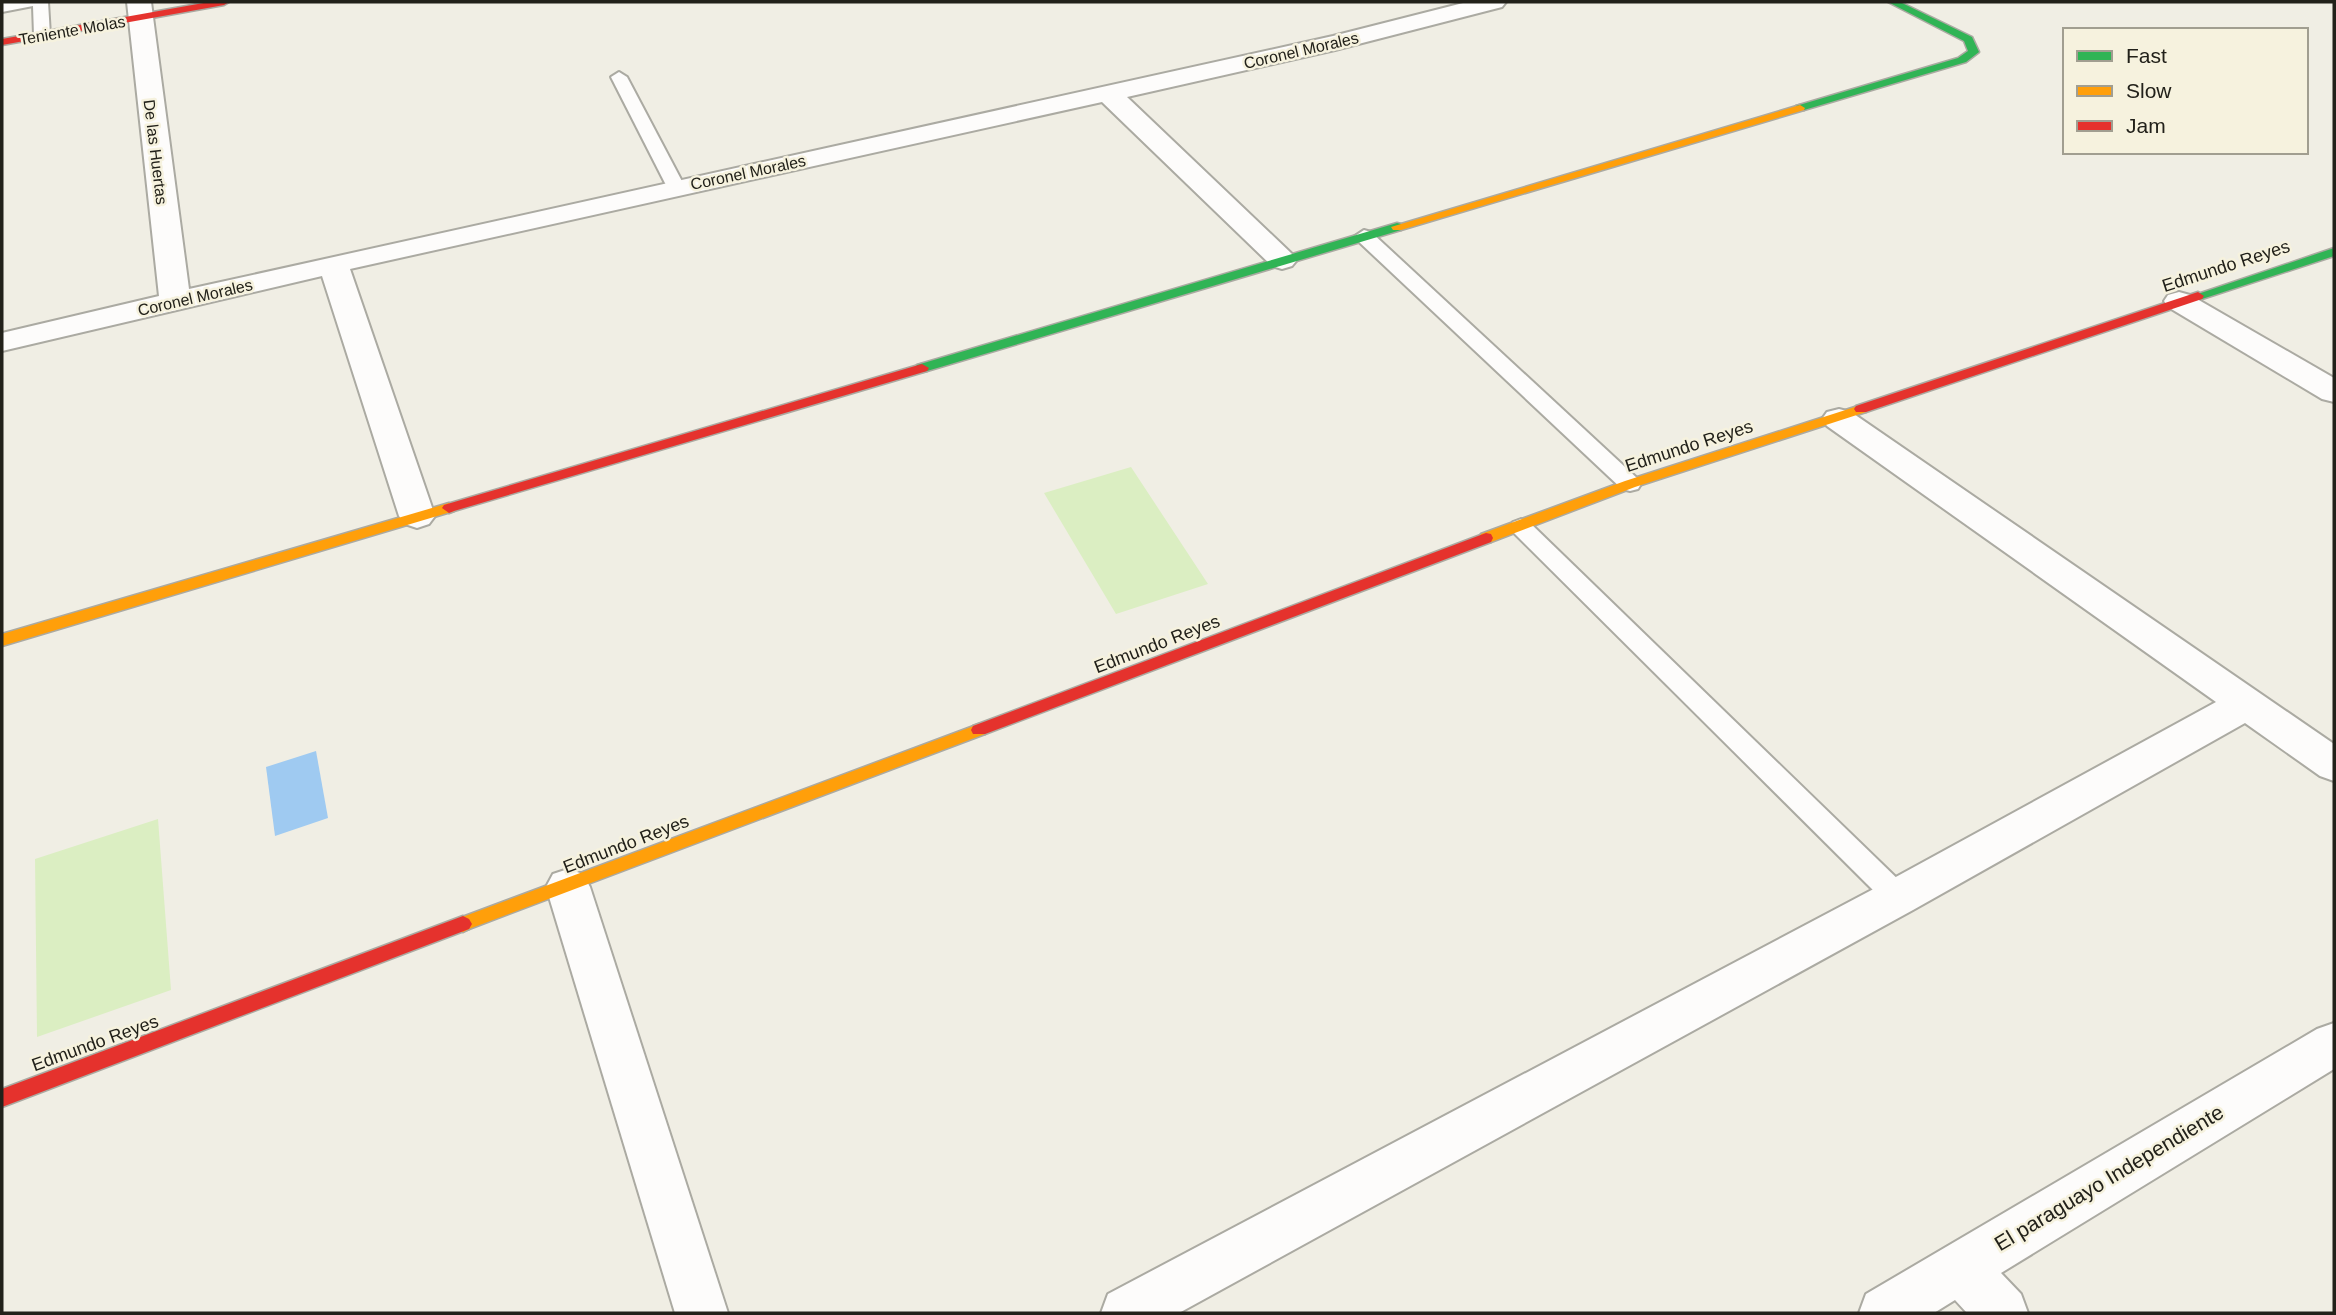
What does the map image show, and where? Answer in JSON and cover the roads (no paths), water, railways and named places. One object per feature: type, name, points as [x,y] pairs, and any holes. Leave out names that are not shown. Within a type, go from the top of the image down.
[{"type":"street","name":"Teniente Molas","points":[[2,42],[41,36],[139,10],[224,2]]},
{"type":"street","name":"Coronel Morales","points":[[2,342],[333,264],[1335,43],[1494,2]]},
{"type":"street","points":[[2,640],[1949,64],[1974,52],[1968,39],[1893,2]]},
{"type":"street","name":"De las Huertas","points":[[139,10],[175,301]]},
{"type":"street","points":[[1109,94],[1282,260]]},
{"type":"street","name":"Edmundo Reyes","points":[[2,1098],[568,887],[1630,484],[1839,419],[2179,301],[2334,252]]},
{"type":"street","points":[[333,264],[417,516]]},
{"type":"street","points":[[2179,301],[2334,392]]},
{"type":"street","points":[[1839,419],[2334,765]]},
{"type":"street","points":[[1127,1313],[1898,897],[2246,704]]},
{"type":"street","points":[[568,887],[702,1313]]},
{"type":"street","name":"El paraguayo Independiente","points":[[1885,1313],[2334,1044]]},
{"type":"street","points":[[1961,1267],[2002,1313]]},
{"type":"lane","points":[[2,7],[33,2]]},
{"type":"lane","points":[[41,2],[41,36]]},
{"type":"lane","points":[[619,77],[677,187]]},
{"type":"lane","points":[[1364,236],[1630,484]]},
{"type":"lane","points":[[1521,527],[1898,897]]},
{"type":"water","points":[[316,751],[328,818],[275,836],[266,767]]}]
